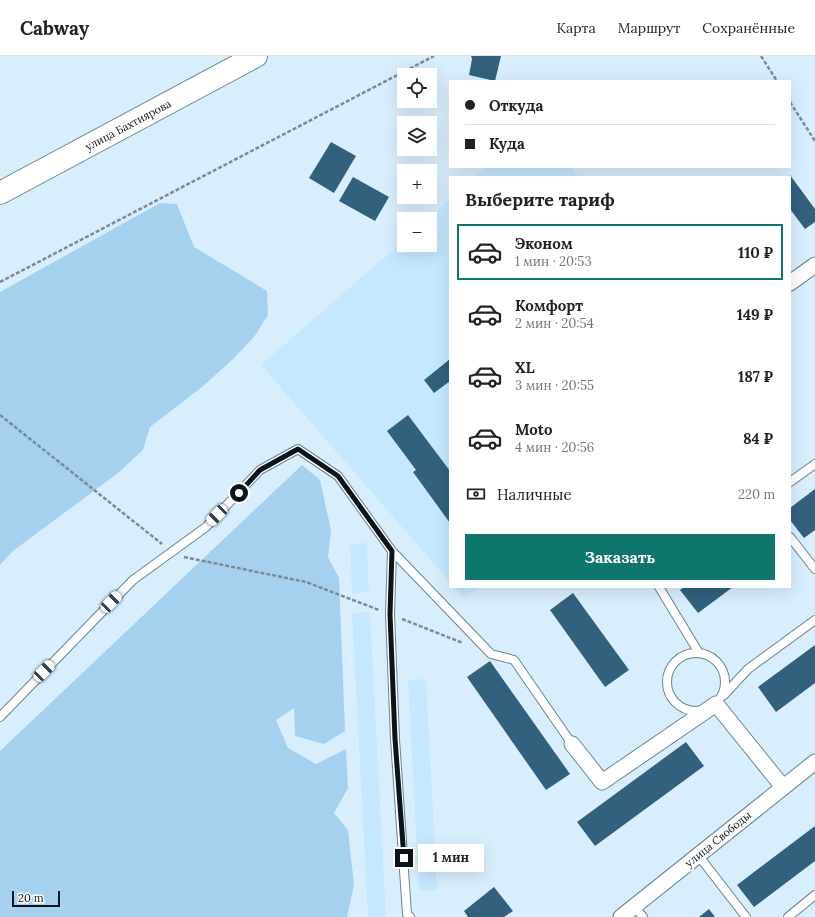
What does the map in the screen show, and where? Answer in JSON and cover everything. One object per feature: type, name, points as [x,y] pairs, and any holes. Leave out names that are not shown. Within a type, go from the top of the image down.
[{"type":"main road","name":"улица Бахтиярова","points":[[0,193],[256,56]]},
{"type":"street","points":[[791,282],[815,265]]},
{"type":"street","points":[[572,744],[602,782],[716,704],[783,787]]},
{"type":"street","name":"улица Свободы","points":[[621,917],[638,912],[698,855],[815,762]]},
{"type":"lane","points":[[0,717],[133,580],[206,527],[260,470],[298,449],[338,476],[392,551],[491,654],[514,660],[572,744]]},
{"type":"lane","points":[[791,481],[815,464]]},
{"type":"lane","points":[[791,538],[815,569]]},
{"type":"lane","points":[[392,551],[390,614],[395,739],[407,914],[410,917]]},
{"type":"lane","points":[[660,588],[699,653]]},
{"type":"lane","points":[[716,704],[722,696],[725,687],[725,678],[722,669],[716,661],[709,656],[699,653],[686,655],[674,663],[668,676],[668,691],[673,699],[688,710],[698,711],[708,709],[716,704],[748,669],[815,620]]},
{"type":"lane","points":[[698,855],[746,917]]},
{"type":"lane","points":[[788,917],[815,895]]},
{"type":"path","points":[[0,282],[434,56]]},
{"type":"path","points":[[761,56],[776,80]]},
{"type":"path","points":[[791,104],[815,141]]},
{"type":"path","points":[[0,415],[172,551],[189,559],[306,582],[491,654]]},
{"type":"shaded area","points":[[486,168],[572,168],[578,176],[476,176]]},
{"type":"shaded area","points":[[449,200],[449,581],[261,365],[397,246],[397,252],[437,252],[437,212],[436,212]]},
{"type":"shaded area","points":[[160,203],[177,204],[194,247],[267,291],[268,315],[254,337],[232,360],[202,387],[150,427],[143,450],[118,473],[13,551],[0,565],[0,292]]},
{"type":"shaded area","points":[[302,465],[320,480],[331,530],[328,557],[339,578],[345,731],[324,744],[295,736],[294,708],[276,720],[288,748],[316,764],[346,749],[348,788],[334,813],[348,830],[354,885],[347,917],[0,917],[0,751]]},
{"type":"shaded area","points":[[367,543],[369,592],[352,593],[350,544]]},
{"type":"shaded area","points":[[455,588],[477,588],[464,598]]},
{"type":"shaded area","points":[[370,612],[386,917],[368,917],[352,613]]},
{"type":"shaded area","points":[[426,679],[437,890],[419,891],[408,680]]},
{"type":"building","points":[[471,56],[501,56],[495,80],[469,75],[472,59]]},
{"type":"building","points":[[331,142],[356,156],[334,193],[309,178]]},
{"type":"building","points":[[791,176],[815,209],[815,222],[805,229],[791,210]]},
{"type":"building","points":[[353,177],[389,197],[375,221],[339,201]]},
{"type":"building","points":[[449,360],[449,382],[434,393],[424,380]]},
{"type":"building","points":[[408,415],[449,470],[449,522],[413,472],[416,470],[387,431]]},
{"type":"building","points":[[815,489],[815,530],[804,538],[791,521],[791,507]]},
{"type":"building","points":[[683,588],[732,588],[698,613],[680,590]]},
{"type":"building","points":[[573,593],[629,670],[605,687],[550,610]]},
{"type":"building","points":[[815,645],[815,683],[776,712],[758,687]]},
{"type":"building","points":[[490,661],[570,774],[546,790],[467,677]]},
{"type":"building","points":[[686,742],[704,766],[595,846],[577,822]]},
{"type":"building","points":[[815,826],[815,861],[754,907],[737,885]]},
{"type":"building","points":[[494,887],[513,911],[504,917],[468,917],[464,911]]},
{"type":"building","points":[[709,909],[715,917],[699,917]]},
{"type":"route","points":[[239,493],[260,470],[298,449],[338,476],[392,551],[390,614],[395,739],[404,858]]}]
